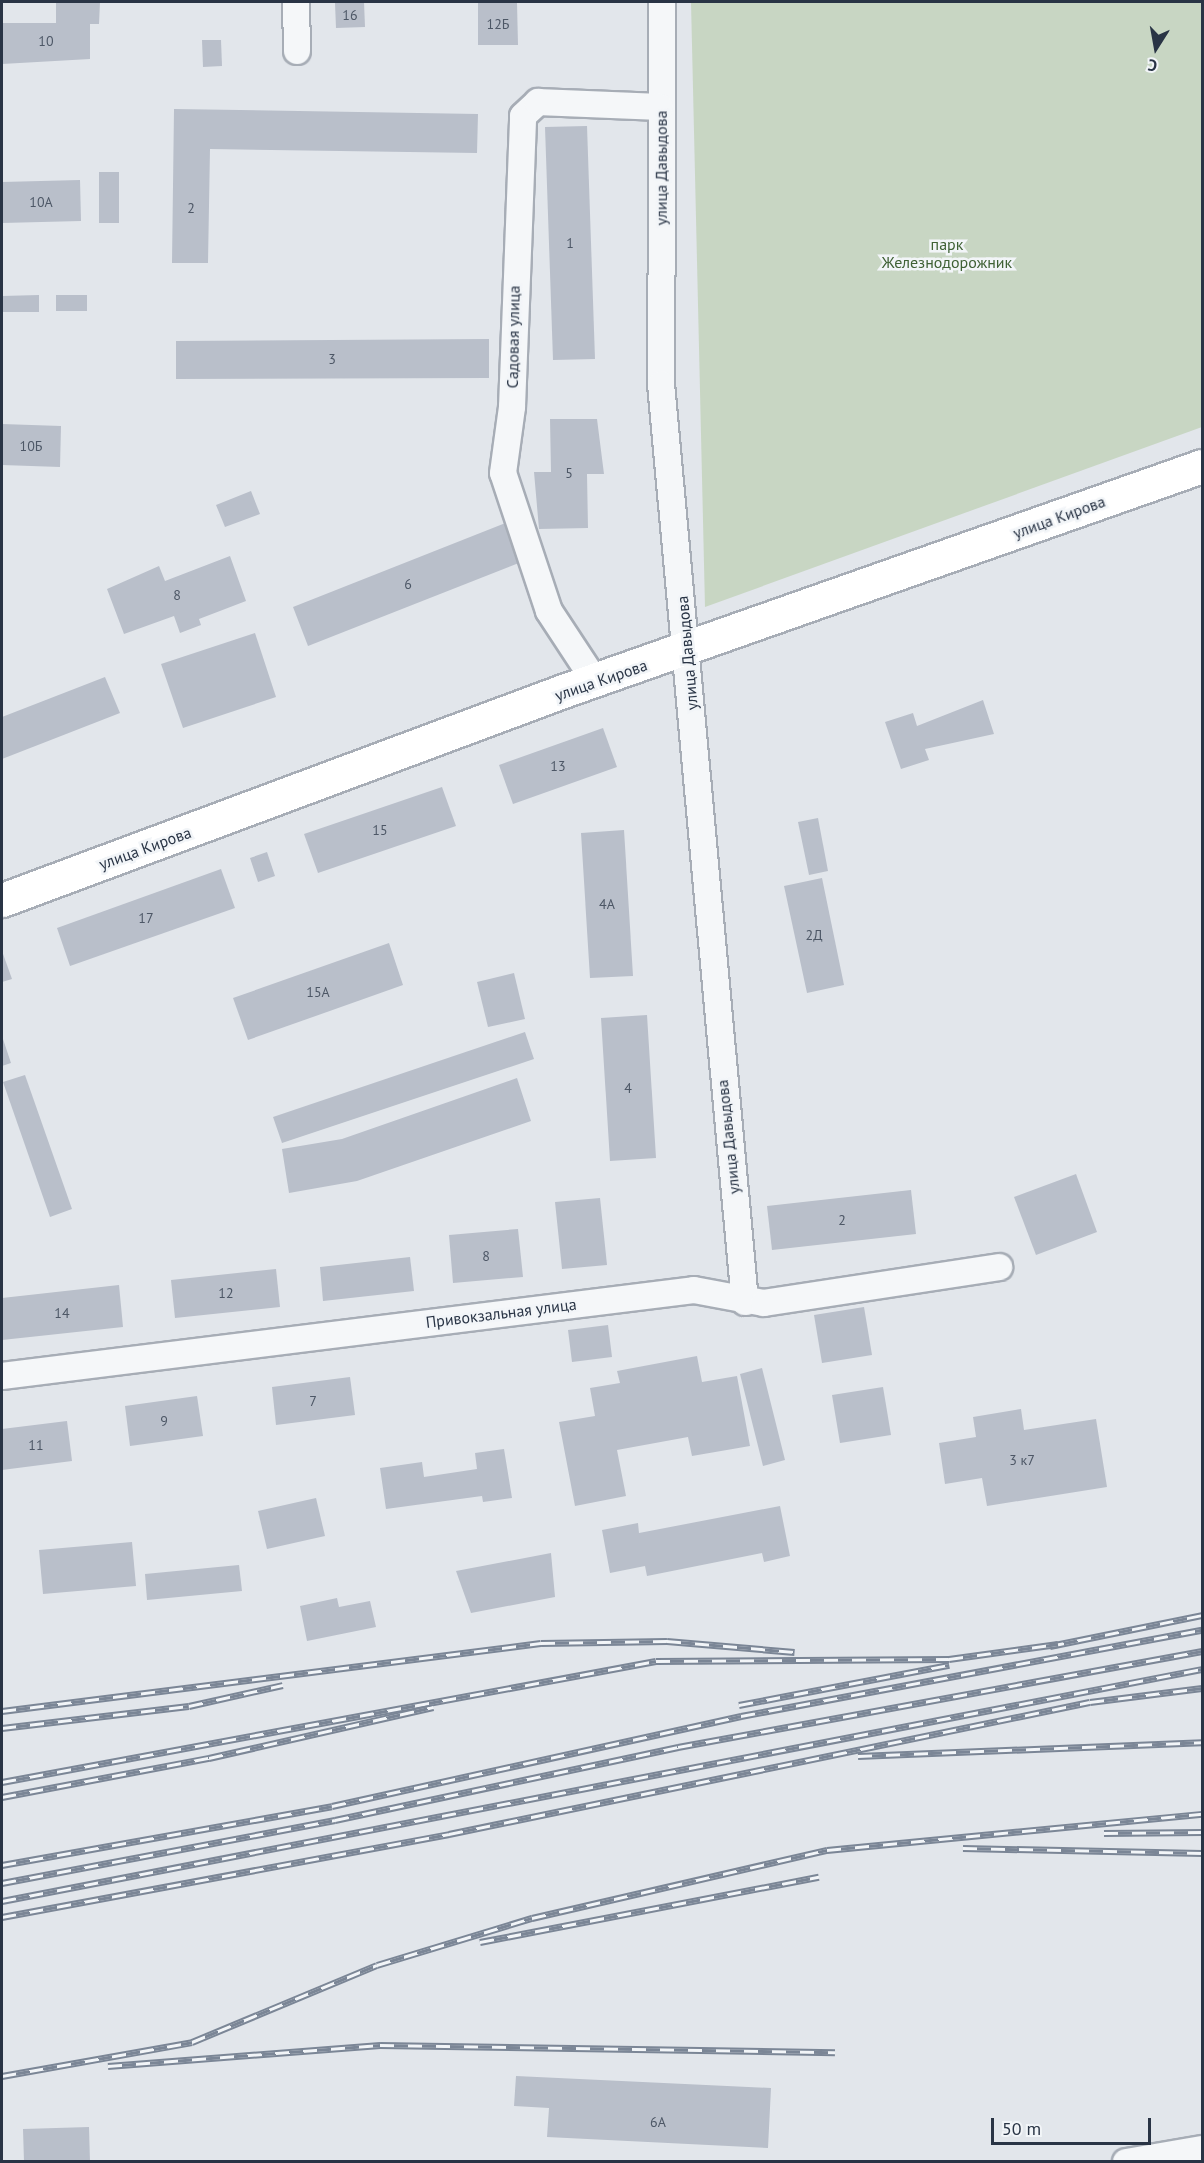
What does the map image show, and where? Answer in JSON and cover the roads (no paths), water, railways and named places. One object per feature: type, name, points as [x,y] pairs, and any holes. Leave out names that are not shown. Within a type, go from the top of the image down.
[{"type":"main road","name":"улица Кирова","points":[[2,900],[595,681],[687,651],[1203,466]]},
{"type":"street","points":[[296,2],[297,51]]},
{"type":"street","name":"улица Давыдова","points":[[662,2],[661,384],[745,1302]]},
{"type":"street","name":"Садовая улица","points":[[595,681],[549,611],[503,473],[512,407],[523,116],[538,102],[660,107]]},
{"type":"street","name":"Привокзальная улица","points":[[2,1376],[694,1290],[745,1302],[999,1267]]},
{"type":"street","points":[[1126,2162],[1203,2149]]},
{"type":"railway","points":[[1050,1646],[1202,1615]]},
{"type":"railway","points":[[2,1865],[332,1806],[741,1716],[1202,1630]]},
{"type":"railway","points":[[2,1711],[541,1643],[667,1641],[795,1652]]},
{"type":"railway","points":[[2,1782],[656,1661],[949,1659],[1058,1644]]},
{"type":"railway","points":[[2,1883],[335,1820],[678,1747],[1202,1651]]},
{"type":"railway","points":[[739,1705],[949,1665]]},
{"type":"railway","points":[[2,1901],[1202,1669]]},
{"type":"railway","points":[[2,1728],[189,1706],[283,1685]]},
{"type":"railway","points":[[2,1917],[449,1834],[1090,1702],[1202,1688]]},
{"type":"railway","points":[[2,1797],[209,1758],[433,1707]]},
{"type":"railway","points":[[858,1756],[1202,1742]]},
{"type":"railway","points":[[2,2076],[192,2042],[377,1965],[532,1918],[827,1850],[1202,1814]]},
{"type":"railway","points":[[1104,1833],[1202,1832]]},
{"type":"railway","points":[[963,1848],[1202,1853]]},
{"type":"railway","points":[[480,1942],[819,1877]]},
{"type":"railway","points":[[108,2066],[380,2045],[835,2052]]},
{"type":"park label","name":"парк Железнодорожник","points":[[947,253]]}]
